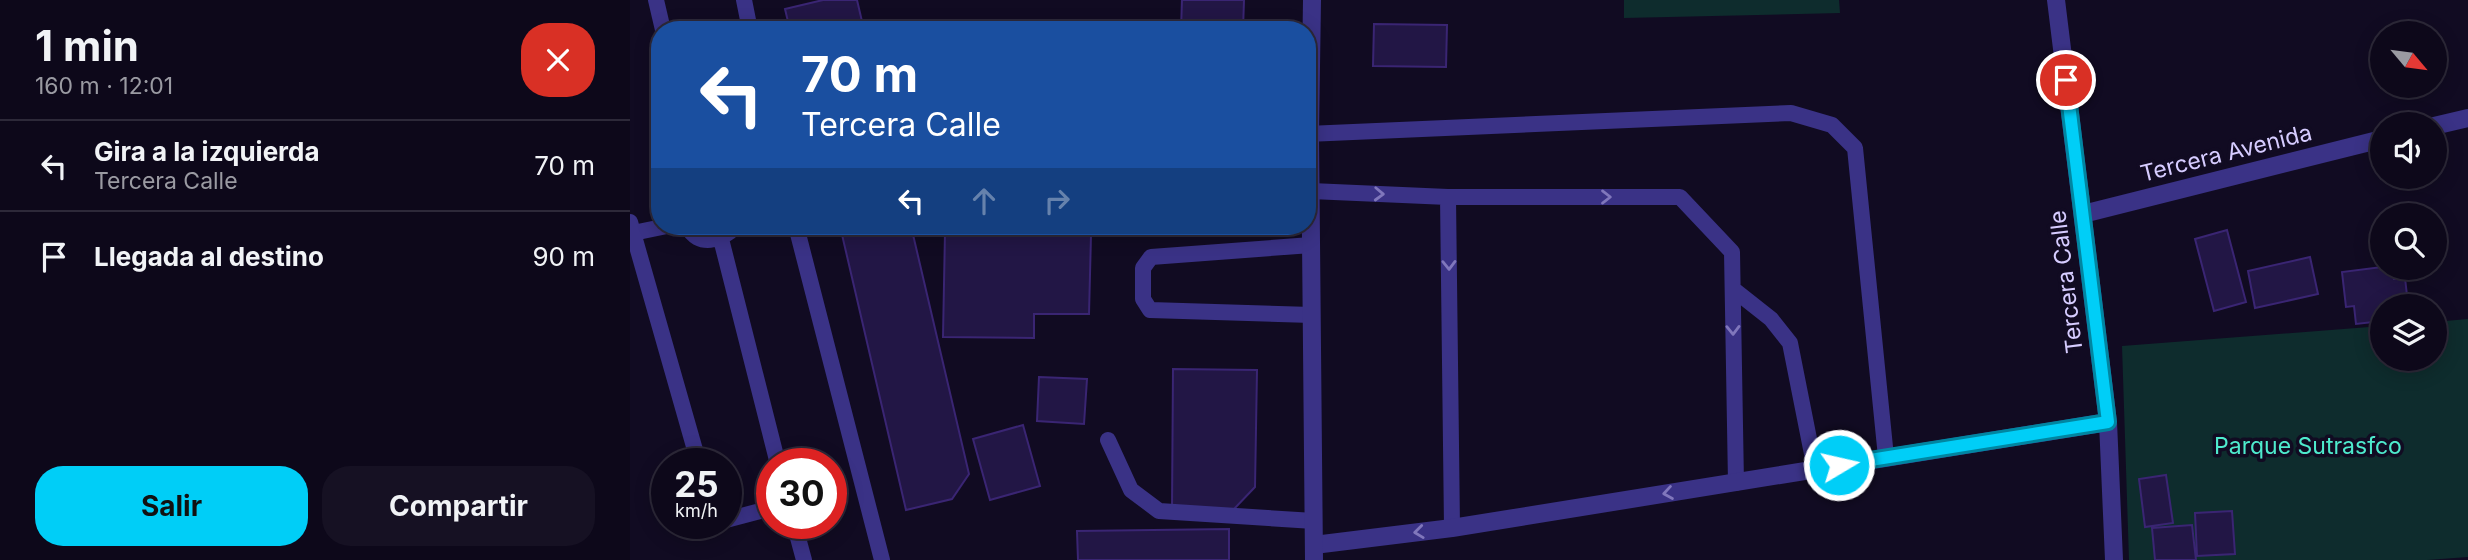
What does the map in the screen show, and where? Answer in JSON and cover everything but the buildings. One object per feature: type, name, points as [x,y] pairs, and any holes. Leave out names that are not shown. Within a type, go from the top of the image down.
[{"type":"street","points":[[1312,0],[1312,21]]},
{"type":"street","name":"Tercera Calle","points":[[2056,0],[2108,422],[2114,560]]},
{"type":"street","points":[[2447,123],[2468,118]]},
{"type":"street","name":"Tercera Avenida","points":[[2083,214],[2370,142]]},
{"type":"street","points":[[1311,235],[1314,552],[2108,422]]},
{"type":"lane","points":[[656,0],[661,21]]},
{"type":"lane","points":[[744,0],[749,21]]},
{"type":"lane","points":[[1316,134],[1791,113],[1832,125],[1855,148],[1886,457]]},
{"type":"lane","points":[[1316,191],[1448,197],[1680,197],[1732,252],[1735,482]]},
{"type":"lane","points":[[1448,197],[1452,528]]},
{"type":"lane","points":[[651,226],[632,227],[694,448]]},
{"type":"lane","points":[[696,235],[710,241],[726,235]]},
{"type":"lane","points":[[798,235],[882,560]]},
{"type":"lane","points":[[721,239],[774,448]]},
{"type":"lane","points":[[1311,246],[1152,257],[1143,268],[1143,299],[1150,310],[1312,315]]},
{"type":"lane","points":[[1732,289],[1772,319],[1790,343],[1815,469]]},
{"type":"lane","points":[[1108,440],[1131,490],[1159,511],[1314,521]]},
{"type":"lane","points":[[798,539],[804,560]]},
{"type":"green space","points":[[1624,0],[1839,0],[1840,13],[1624,18]]},
{"type":"green space","name":"Parque Sutrasfco","points":[[2468,319],[2468,557],[2427,560],[2129,560],[2122,346],[2370,327],[2370,371],[2447,371],[2447,321]]},
{"type":"route","points":[[1839,465],[2108,422],[2066,80]]}]
